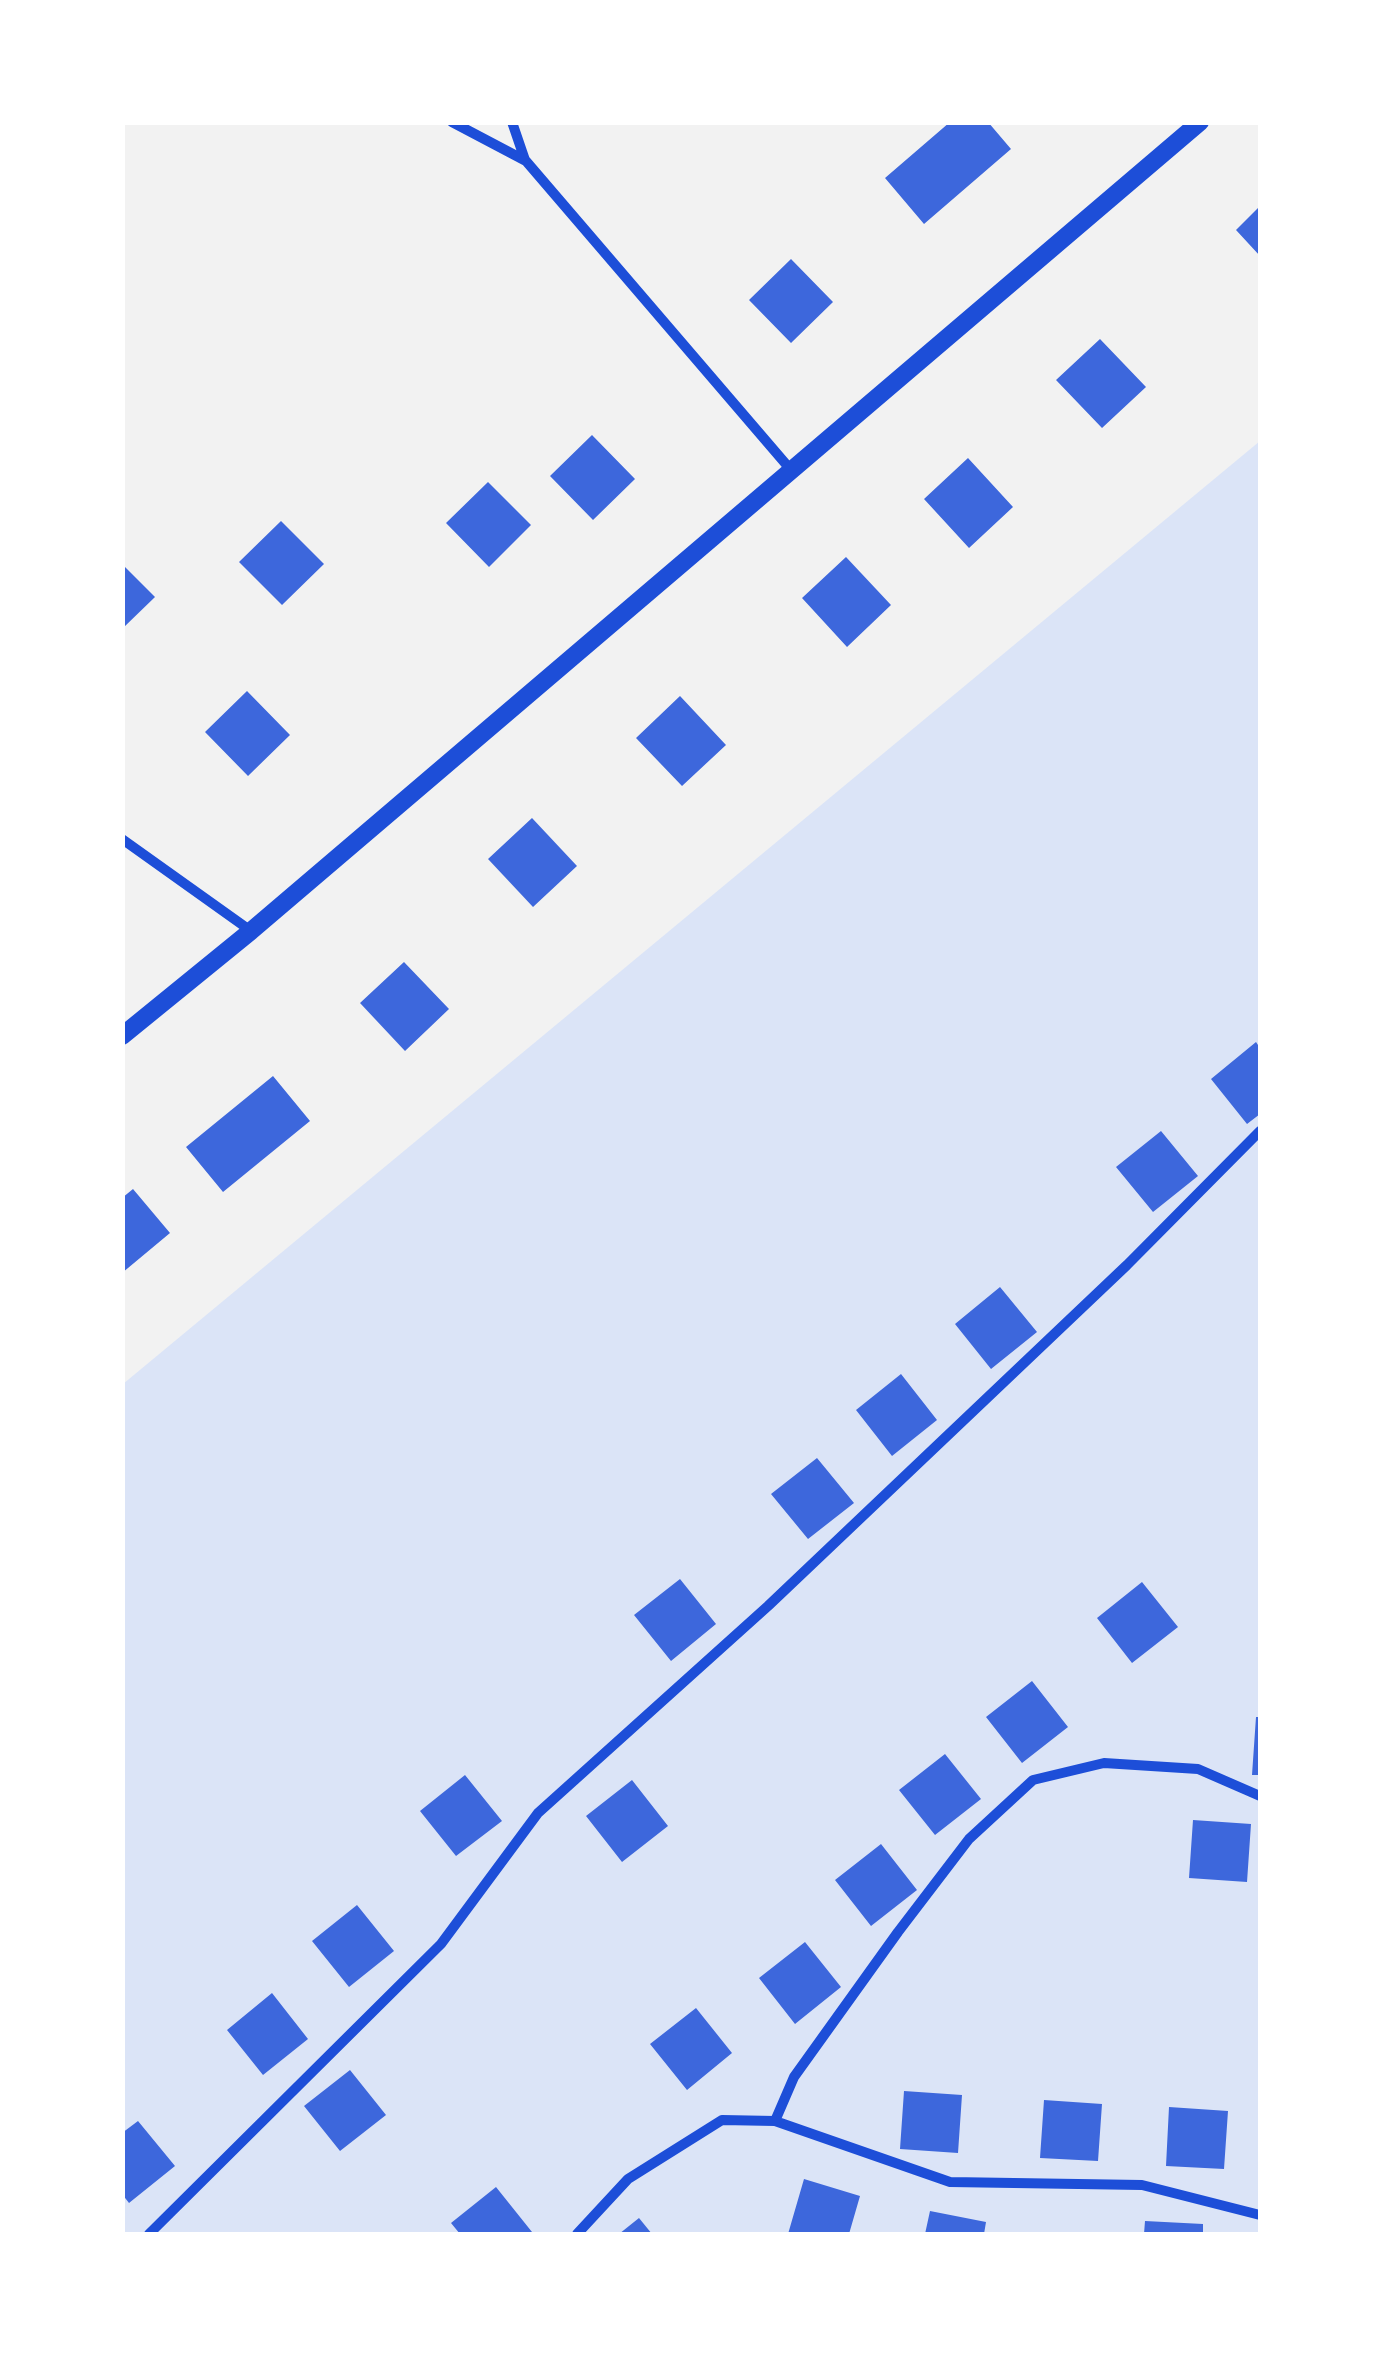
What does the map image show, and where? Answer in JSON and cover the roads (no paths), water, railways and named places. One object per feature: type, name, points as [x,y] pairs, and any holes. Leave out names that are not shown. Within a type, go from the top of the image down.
[{"type":"street","points":[[452,122],[526,161]]},
{"type":"street","points":[[512,122],[526,161],[791,470]]},
{"type":"street","points":[[122,1036],[251,931],[1200,122]]},
{"type":"street","points":[[122,839],[251,931]]},
{"type":"street","points":[[149,2234],[441,1944],[538,1814],[768,1606],[1127,1264],[1260,1131]]},
{"type":"street","points":[[776,2120],[794,2078],[898,1932],[969,1839],[1033,1780],[1104,1763],[1198,1769],[1260,1796]]},
{"type":"street","points":[[577,2234],[628,2179],[722,2120],[776,2120],[950,2182],[1142,2186],[1260,2214]]}]
